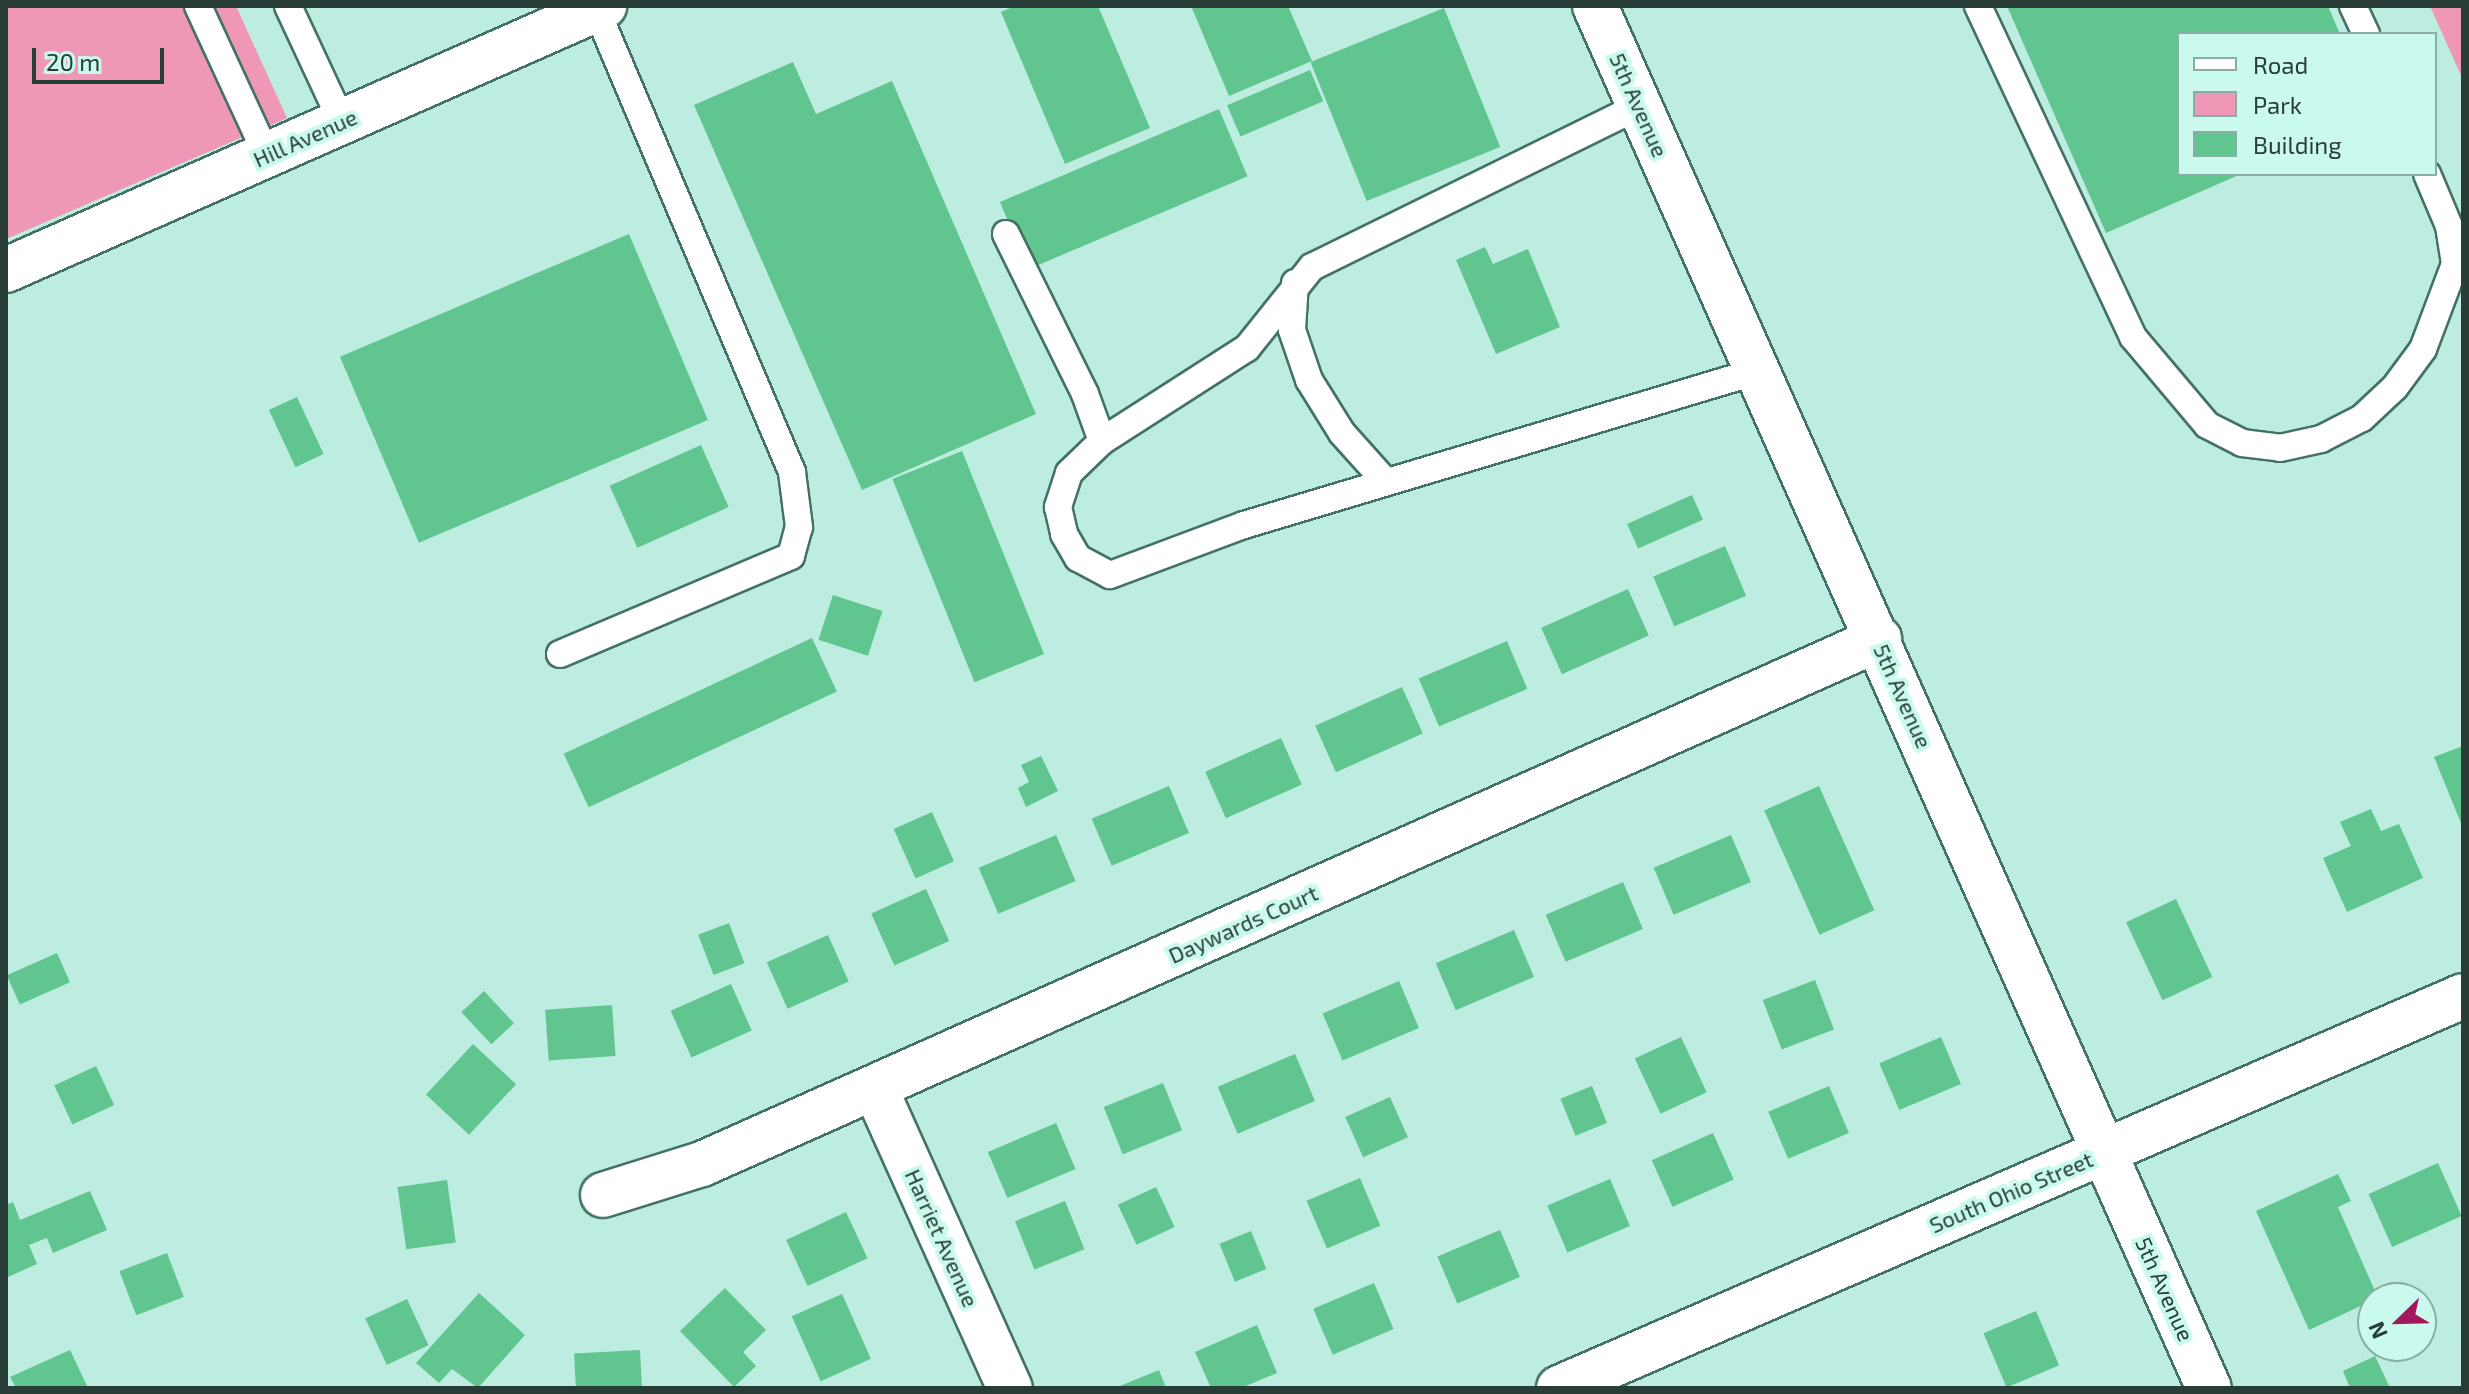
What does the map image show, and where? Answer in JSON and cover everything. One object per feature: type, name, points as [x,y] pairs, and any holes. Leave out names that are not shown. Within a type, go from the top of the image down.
[{"type":"street","name":"5th Avenue","points":[[1595,6],[1879,639],[2209,1388]]},
{"type":"street","name":"Hill Avenue","points":[[6,270],[600,8]]},
{"type":"street","name":"Daywards Court","points":[[603,1195],[702,1164],[1879,639]]},
{"type":"street","name":"South Ohio Street","points":[[1559,1388],[1640,1372],[2103,1153],[2463,996]]},
{"type":"street","name":"Harriet Avenue","points":[[875,1088],[1010,1388]]},
{"type":"lane","points":[[198,6],[267,155]]},
{"type":"lane","points":[[288,6],[342,122]]},
{"type":"lane","points":[[1978,6],[2133,337],[2207,425],[2242,443],[2280,448],[2321,439],[2362,418],[2395,387],[2423,349],[2455,264],[2449,226],[2428,176]]},
{"type":"lane","points":[[2353,6],[2365,32]]},
{"type":"lane","points":[[560,654],[791,556],[799,527],[792,472],[600,8]]},
{"type":"lane","points":[[1639,106],[1354,245],[1295,282],[1247,348],[1102,441],[1069,473],[1058,507],[1064,534],[1078,558],[1110,575],[1244,525],[1758,371]]},
{"type":"lane","points":[[1006,234],[1085,394],[1102,441]]},
{"type":"lane","points":[[1295,282],[1292,330],[1309,380],[1342,433],[1386,482]]},
{"type":"green space","points":[[6,6],[236,6],[287,118],[6,239]]},
{"type":"green space","points":[[2430,6],[2463,6],[2463,80]]},
{"type":"building","points":[[1015,6],[1098,6],[1150,128],[1065,164],[1001,12]]},
{"type":"building","points":[[1191,6],[1288,6],[1312,61],[1229,96]]},
{"type":"building","points":[[2007,6],[2328,6],[2339,32],[2177,32],[2177,176],[2236,176],[2106,233]]},
{"type":"building","points":[[1444,8],[1500,147],[1367,201],[1310,62]]},
{"type":"building","points":[[793,62],[816,114],[892,81],[1036,414],[862,490],[694,105]]},
{"type":"building","points":[[1310,70],[1323,101],[1240,136],[1227,105]]},
{"type":"building","points":[[1219,109],[1248,176],[1028,269],[1000,202]]},
{"type":"building","points":[[629,234],[708,420],[419,543],[340,357]]},
{"type":"building","points":[[1485,247],[1493,264],[1528,249],[1560,327],[1496,354],[1456,260]]},
{"type":"building","points":[[297,397],[324,454],[296,467],[269,410]]},
{"type":"building","points":[[701,445],[729,507],[637,548],[610,486]]},
{"type":"building","points":[[962,451],[1044,654],[975,682],[892,479]]},
{"type":"building","points":[[1692,495],[1703,520],[1638,549],[1627,524]]},
{"type":"building","points":[[1725,546],[1746,596],[1674,626],[1653,576]]},
{"type":"building","points":[[1628,589],[1649,636],[1562,674],[1541,628]]},
{"type":"building","points":[[833,595],[882,611],[868,656],[818,640]]},
{"type":"building","points":[[812,638],[837,691],[589,807],[564,754]]},
{"type":"building","points":[[1507,641],[1527,689],[1439,726],[1419,679]]},
{"type":"building","points":[[1402,687],[1423,734],[1336,772],[1315,726]]},
{"type":"building","points":[[1281,738],[1302,785],[1226,818],[1205,772]]},
{"type":"building","points":[[2463,746],[2463,828],[2434,757]]},
{"type":"building","points":[[1041,756],[1058,791],[1026,807],[1018,788],[1029,782],[1021,765]]},
{"type":"building","points":[[1169,786],[1189,833],[1112,866],[1092,819]]},
{"type":"building","points":[[1819,786],[1874,910],[1820,935],[1764,810]]},
{"type":"building","points":[[2371,809],[2381,831],[2399,824],[2423,878],[2347,912],[2323,858],[2351,846],[2340,822]]},
{"type":"building","points":[[932,812],[954,861],[916,878],[894,829]]},
{"type":"building","points":[[1056,835],[1076,881],[998,914],[979,868]]},
{"type":"building","points":[[1731,835],[1751,882],[1674,915],[1654,868]]},
{"type":"building","points":[[1623,882],[1643,929],[1566,962],[1546,915]]},
{"type":"building","points":[[926,889],[949,941],[894,965],[871,913]]},
{"type":"building","points":[[2176,899],[2212,977],[2162,1000],[2126,922]]},
{"type":"building","points":[[729,923],[744,963],[714,975],[698,935]]},
{"type":"building","points":[[1514,930],[1534,977],[1456,1010],[1436,963]]},
{"type":"building","points":[[828,935],[849,982],[788,1009],[767,962]]},
{"type":"building","points":[[57,953],[70,982],[20,1005],[7,975]]},
{"type":"building","points":[[1815,980],[1834,1029],[1782,1050],[1763,1000]]},
{"type":"building","points":[[1399,981],[1419,1028],[1343,1060],[1323,1013]]},
{"type":"building","points":[[731,984],[752,1031],[691,1057],[671,1011]]},
{"type":"building","points":[[484,991],[514,1023],[491,1044],[461,1012]]},
{"type":"building","points":[[612,1005],[616,1056],[549,1061],[545,1010]]},
{"type":"building","points":[[1681,1037],[1707,1092],[1661,1114],[1635,1059]]},
{"type":"building","points":[[1941,1037],[1961,1084],[1899,1110],[1879,1063]]},
{"type":"building","points":[[473,1044],[516,1084],[469,1135],[426,1094]]},
{"type":"building","points":[[1295,1054],[1315,1101],[1238,1134],[1218,1087]]},
{"type":"building","points":[[96,1066],[114,1105],[72,1124],[54,1085]]},
{"type":"building","points":[[1163,1083],[1182,1130],[1123,1154],[1104,1107]]},
{"type":"building","points":[[1592,1086],[1607,1123],[1575,1136],[1560,1099]]},
{"type":"building","points":[[1829,1086],[1849,1133],[1788,1159],[1768,1112]]},
{"type":"building","points":[[1390,1097],[1408,1137],[1363,1157],[1345,1117]]},
{"type":"building","points":[[1056,1123],[1076,1169],[1007,1198],[988,1152]]},
{"type":"building","points":[[1713,1133],[1734,1180],[1673,1207],[1652,1160]]},
{"type":"building","points":[[2438,1163],[2462,1216],[2392,1247],[2369,1194]]},
{"type":"building","points":[[2338,1174],[2351,1201],[2338,1207],[2371,1282],[2357,1282],[2357,1308],[2309,1330],[2256,1211]]},
{"type":"building","points":[[1360,1178],[1380,1226],[1327,1249],[1307,1201]]},
{"type":"building","points":[[1610,1179],[1630,1226],[1567,1253],[1547,1206]]},
{"type":"building","points":[[447,1180],[456,1242],[406,1249],[397,1187]]},
{"type":"building","points":[[1156,1187],[1175,1227],[1137,1245],[1118,1205]]},
{"type":"building","points":[[90,1191],[107,1230],[53,1253],[47,1238],[29,1245],[37,1264],[6,1278],[6,1205],[13,1202],[20,1220]]},
{"type":"building","points":[[1065,1201],[1084,1249],[1034,1269],[1015,1221]]},
{"type":"building","points":[[846,1212],[868,1258],[808,1286],[786,1240]]},
{"type":"building","points":[[1500,1230],[1520,1277],[1457,1304],[1437,1257]]},
{"type":"building","points":[[1251,1231],[1266,1269],[1235,1282],[1219,1244]]},
{"type":"building","points":[[167,1253],[184,1297],[136,1315],[119,1271]]},
{"type":"building","points":[[1374,1283],[1394,1329],[1333,1355],[1313,1309]]},
{"type":"building","points":[[725,1288],[766,1330],[743,1352],[756,1366],[734,1387],[680,1331]]},
{"type":"building","points":[[479,1293],[525,1335],[478,1388],[452,1369],[439,1383],[416,1363]]},
{"type":"building","points":[[842,1294],[871,1359],[821,1381],[792,1316]]},
{"type":"building","points":[[407,1299],[429,1345],[387,1365],[365,1318]]},
{"type":"building","points":[[2036,1311],[2059,1365],[2007,1388],[1984,1333]]},
{"type":"building","points":[[1257,1325],[1277,1373],[1241,1388],[1211,1388],[1195,1352]]},
{"type":"building","points":[[70,1350],[88,1388],[16,1388],[10,1377]]},
{"type":"building","points":[[640,1350],[642,1388],[576,1388],[574,1353]]},
{"type":"building","points":[[2362,1362],[2378,1362],[2390,1388],[2350,1388],[2343,1371]]},
{"type":"building","points":[[1159,1370],[1166,1388],[1115,1388]]}]
